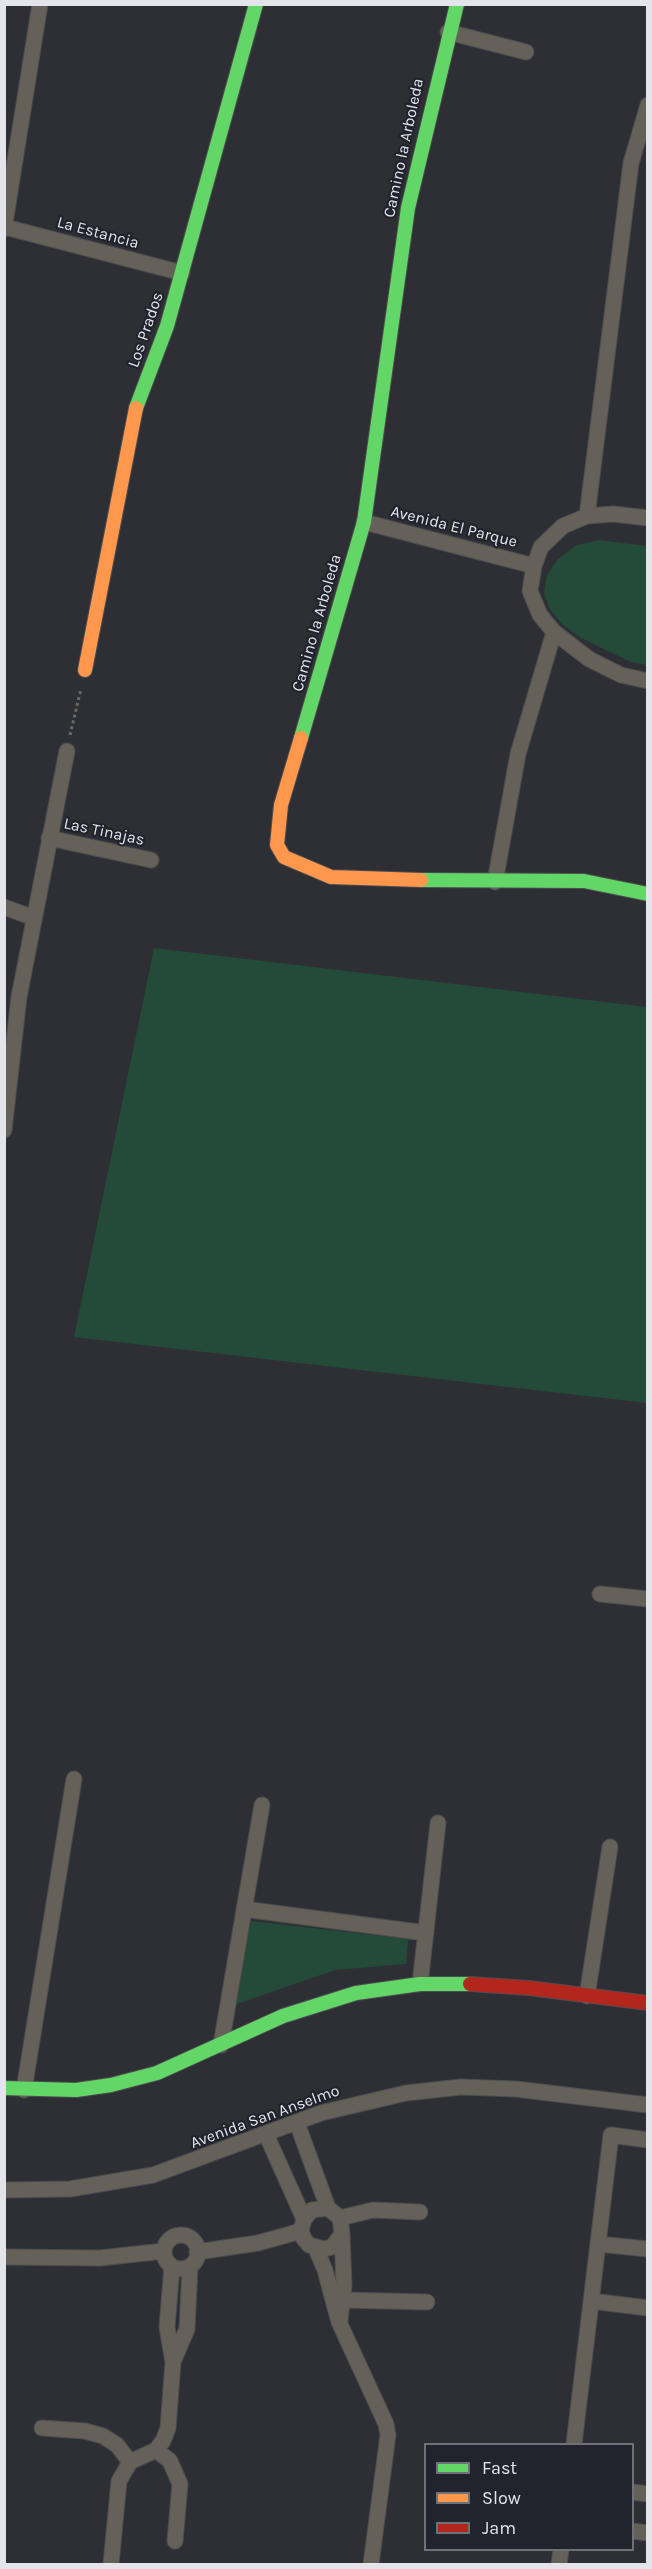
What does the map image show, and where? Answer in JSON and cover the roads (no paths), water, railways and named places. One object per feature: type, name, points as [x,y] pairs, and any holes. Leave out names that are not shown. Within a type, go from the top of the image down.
[{"type":"street","points":[[5,228],[10,143],[40,4]]},
{"type":"street","name":"Los Prados","points":[[85,670],[138,399],[167,326],[256,4]]},
{"type":"street","name":"Camino la Arboleda","points":[[457,4],[448,32],[408,208],[364,522],[281,805],[277,845],[284,857],[331,877],[495,882],[584,881],[648,894]]},
{"type":"street","points":[[448,32],[526,52]]},
{"type":"street","points":[[586,516],[631,163],[648,105]]},
{"type":"street","name":"La Estancia","points":[[5,228],[182,273]]},
{"type":"street","name":"Avenida El Parque","points":[[648,518],[613,514],[586,516],[563,526],[541,547],[534,566],[530,591],[540,615],[554,632],[589,659],[621,675],[648,681]]},
{"type":"street","name":"Avenida El Parque","points":[[364,522],[534,566]]},
{"type":"street","points":[[495,882],[518,754],[554,632]]},
{"type":"street","points":[[4,1130],[12,996],[34,918],[67,751]]},
{"type":"street","name":"Las Tinajas","points":[[49,838],[151,860]]},
{"type":"street","points":[[4,907],[34,918]]},
{"type":"street","points":[[600,1594],[648,1599]]},
{"type":"street","points":[[24,2090],[74,1779]]},
{"type":"street","points":[[221,2045],[262,1805]]},
{"type":"street","points":[[420,1984],[438,1823]]},
{"type":"street","points":[[587,1996],[610,1847]]},
{"type":"street","points":[[244,1909],[426,1933]]},
{"type":"street","points":[[4,2088],[76,2090],[111,2085],[156,2073],[283,2016],[356,1993],[420,1984],[508,1987],[648,2003]]},
{"type":"street","name":"Avenida San Anselmo","points":[[4,2190],[70,2189],[118,2183],[183,2166],[297,2122],[380,2098],[461,2087],[516,2089],[648,2105]]},
{"type":"street","points":[[297,2122],[328,2208],[340,2218],[344,2300],[339,2322]]},
{"type":"street","points":[[266,2134],[309,2245],[316,2249],[332,2247],[342,2234]]},
{"type":"street","points":[[574,2443],[611,2135],[648,2140]]},
{"type":"street","points":[[197,2252],[258,2243],[303,2225],[312,2210],[328,2208]]},
{"type":"street","points":[[340,2218],[374,2210],[420,2212]]},
{"type":"street","points":[[173,2362],[187,2329],[190,2266],[197,2252],[192,2239],[182,2235],[168,2241],[164,2251],[166,2261],[181,2269],[190,2266]]},
{"type":"street","points":[[598,2244],[648,2249]]},
{"type":"street","points":[[316,2249],[325,2270],[339,2322],[382,2415],[388,2435],[371,2565]]},
{"type":"street","points":[[4,2257],[100,2258],[164,2251]]},
{"type":"street","points":[[111,2565],[118,2481],[130,2462],[156,2450],[163,2441],[168,2428],[173,2362],[167,2327],[172,2266]]},
{"type":"street","points":[[344,2300],[427,2302]]},
{"type":"street","points":[[591,2301],[648,2308]]},
{"type":"street","points":[[42,2428],[103,2436],[117,2445],[130,2462]]},
{"type":"street","points":[[156,2450],[170,2461],[180,2484],[175,2541]]}]
